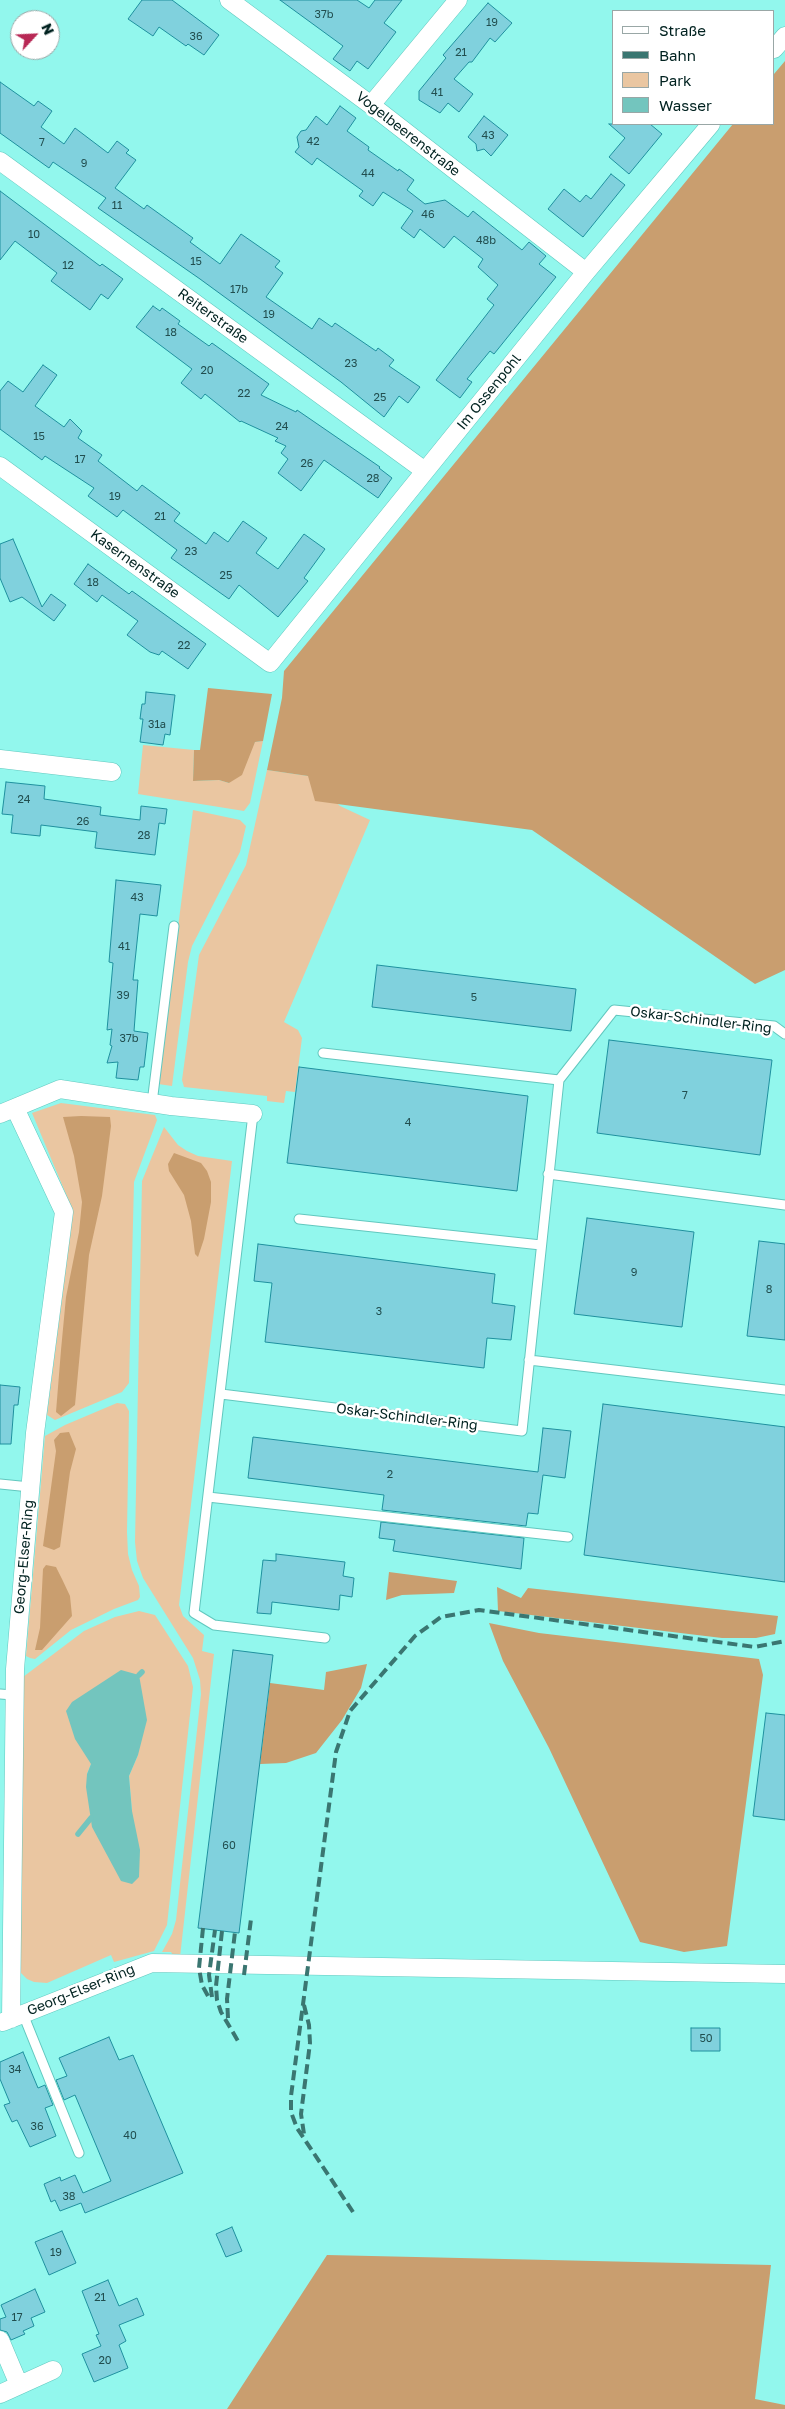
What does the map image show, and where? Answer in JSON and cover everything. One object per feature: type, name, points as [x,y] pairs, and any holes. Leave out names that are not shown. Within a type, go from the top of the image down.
[{"type":"street","name":"Vogelbeerenstraße","points":[[229,0],[371,105],[586,272]]},
{"type":"street","points":[[371,105],[458,0]]},
{"type":"street","points":[[775,48],[785,36]]},
{"type":"street","name":"Im Ossenpohl","points":[[270,663],[586,272],[710,125]]},
{"type":"street","name":"Reiterstraße","points":[[0,161],[426,471]]},
{"type":"street","name":"Kasernenstraße","points":[[0,466],[270,663]]},
{"type":"street","points":[[0,759],[112,772]]},
{"type":"street","points":[[8,1111],[60,1089],[152,1103],[253,1114]]},
{"type":"street","name":"Georg-Elser-Ring","points":[[8,1111],[64,1212],[30,1487],[7,1695],[11,2019],[152,1963],[785,1974]]},
{"type":"street","points":[[0,2340],[19,2385]]},
{"type":"street","points":[[0,2394],[54,2370]]},
{"type":"lane","points":[[152,1103],[174,926]]},
{"type":"lane","name":"Oskar-Schindler-Ring","points":[[221,1394],[522,1431],[559,1080],[614,1010],[774,1026],[785,1034]]},
{"type":"lane","points":[[323,1053],[559,1080]]},
{"type":"lane","points":[[253,1114],[194,1613],[214,1625],[325,1638]]},
{"type":"lane","points":[[548,1174],[785,1205]]},
{"type":"lane","points":[[299,1219],[541,1245]]},
{"type":"lane","points":[[529,1360],[785,1390]]},
{"type":"lane","points":[[0,1484],[30,1487]]},
{"type":"lane","points":[[208,1496],[568,1538]]},
{"type":"lane","points":[[11,2019],[79,2153]]},
{"type":"green space","points":[[263,741],[250,803],[244,811],[138,794],[143,745],[194,750],[193,781],[219,780],[229,783],[255,742]]},
{"type":"green space","points":[[267,770],[308,776],[340,806],[370,820],[284,1022],[298,1030],[302,1038],[295,1092],[286,1091],[284,1103],[267,1101],[267,1096],[184,1087],[182,1080],[199,955],[246,865]]},
{"type":"green space","points":[[193,810],[240,820],[246,826],[240,852],[192,946],[188,962],[172,1086],[158,1084]]},
{"type":"green space","points":[[61,1103],[155,1115],[157,1120],[134,1182],[129,1383],[122,1392],[55,1420],[47,1415],[73,1211],[32,1113]]},
{"type":"green space","points":[[164,1127],[178,1145],[187,1151],[198,1156],[232,1161],[179,1605],[183,1616],[204,1635],[202,1651],[214,1654],[180,1957],[174,1957],[171,1952],[162,1952],[172,1934],[176,1920],[201,1694],[200,1680],[193,1658],[143,1578],[137,1561],[135,1542],[142,1181]]},
{"type":"green space","points":[[117,1403],[125,1404],[129,1411],[128,1554],[139,1586],[140,1597],[138,1600],[114,1609],[71,1630],[35,1659],[30,1658],[26,1656],[45,1436],[65,1425]]},
{"type":"green space","points":[[139,1611],[155,1615],[188,1666],[193,1687],[167,1925],[154,1951],[114,1962],[111,1955],[47,1983],[34,1982],[27,1979],[19,1971],[23,1677],[84,1631],[115,1617]],"holes":[[[138,1755],[129,1776],[132,1811],[87,1774],[91,1764]]]},
{"type":"shaded area","points":[[785,61],[785,970],[755,984],[532,830],[315,801],[308,776],[267,770],[282,698],[284,671],[732,125],[775,125],[775,73]]},
{"type":"shaded area","points":[[208,688],[272,694],[263,741],[255,742],[242,775],[229,783],[219,780],[193,781],[194,750],[200,750]]},
{"type":"shaded area","points":[[63,1117],[110,1117],[111,1126],[102,1196],[89,1255],[75,1405],[61,1416],[56,1412],[66,1297],[79,1232],[82,1202],[74,1156]]},
{"type":"shaded area","points":[[174,1153],[201,1163],[207,1171],[211,1182],[211,1202],[204,1239],[198,1257],[195,1254],[191,1221],[184,1195],[169,1171],[168,1164]]},
{"type":"shaded area","points":[[69,1432],[76,1449],[70,1472],[60,1547],[54,1550],[43,1546],[56,1451],[54,1440],[60,1433]]},
{"type":"shaded area","points":[[46,1565],[56,1567],[70,1596],[72,1616],[42,1650],[35,1650],[40,1628],[43,1569]]},
{"type":"shaded area","points":[[389,1572],[457,1581],[454,1593],[402,1595],[386,1600]]},
{"type":"shaded area","points":[[497,1587],[521,1598],[528,1588],[778,1616],[775,1634],[756,1638],[722,1638],[498,1611]]},
{"type":"shaded area","points":[[489,1623],[539,1633],[759,1659],[763,1675],[727,1946],[684,1952],[640,1942],[549,1748],[503,1661]]},
{"type":"shaded area","points":[[367,1664],[361,1688],[342,1720],[316,1753],[286,1763],[260,1764],[270,1683],[324,1690],[326,1672]]},
{"type":"shaded area","points":[[327,2255],[771,2265],[755,2399],[785,2405],[785,2409],[227,2409]]},
{"type":"water","points":[[121,1670],[139,1675],[147,1720],[138,1755],[129,1776],[132,1811],[140,1850],[139,1877],[132,1884],[121,1881],[92,1827],[86,1787],[87,1774],[91,1764],[75,1739],[66,1711],[72,1702]]},
{"type":"building","points":[[142,0],[172,0],[219,35],[204,55],[188,44],[186,46],[159,27],[153,36],[128,19]]},
{"type":"building","points":[[280,0],[357,0],[369,8],[375,0],[402,0],[384,23],[396,32],[368,69],[357,61],[350,71],[333,59],[343,46]]},
{"type":"building","points":[[488,3],[512,23],[495,42],[490,38],[472,62],[469,62],[454,79],[473,94],[459,112],[448,103],[440,113],[419,100],[419,91],[446,58],[443,55]]},
{"type":"building","points":[[0,82],[34,106],[38,101],[52,111],[41,127],[64,144],[75,128],[108,153],[117,141],[129,150],[126,153],[136,160],[115,188],[144,209],[147,205],[193,238],[190,242],[220,264],[241,234],[280,261],[275,267],[283,273],[266,297],[312,329],[319,318],[332,327],[335,323],[376,351],[378,348],[394,360],[389,366],[420,387],[408,403],[399,396],[384,417],[341,382],[200,279],[98,208],[106,198],[53,162],[49,168],[0,133]]},
{"type":"building","points":[[340,106],[356,118],[347,131],[369,147],[368,150],[414,180],[407,190],[425,204],[445,200],[468,217],[473,211],[522,250],[529,242],[546,256],[539,264],[556,277],[494,354],[490,351],[467,379],[472,382],[460,398],[436,380],[494,305],[487,299],[498,285],[478,267],[483,259],[454,236],[444,248],[420,229],[414,238],[401,228],[413,211],[383,192],[373,206],[359,196],[363,191],[317,158],[312,165],[295,152],[299,147],[297,137],[301,131],[306,130],[316,116],[327,125]]},
{"type":"building","points":[[484,116],[508,135],[491,156],[484,149],[477,151],[476,144],[468,137]]},
{"type":"building","points":[[609,124],[651,125],[662,134],[629,174],[609,157],[625,138]]},
{"type":"building","points":[[611,174],[625,185],[583,237],[548,209],[564,189],[580,202],[586,195],[591,199]]},
{"type":"building","points":[[0,191],[100,266],[102,264],[123,279],[108,299],[101,294],[90,310],[51,281],[57,273],[15,241],[0,260]]},
{"type":"building","points":[[153,306],[160,311],[162,308],[180,321],[178,324],[209,346],[212,343],[269,384],[261,395],[296,412],[297,410],[380,467],[392,478],[378,498],[324,460],[301,491],[278,473],[288,459],[281,453],[286,446],[275,441],[278,438],[240,422],[205,394],[201,399],[181,383],[192,369],[136,327]]},
{"type":"building","points":[[43,365],[57,375],[35,406],[64,427],[70,419],[82,431],[78,438],[102,455],[98,461],[137,491],[142,485],[180,513],[174,521],[206,544],[214,532],[228,542],[243,521],[267,538],[256,553],[278,569],[304,534],[325,549],[304,578],[308,581],[278,617],[239,585],[229,599],[171,558],[177,550],[123,510],[117,517],[88,496],[94,488],[45,456],[42,460],[0,429],[0,391],[8,381],[23,392]]},
{"type":"building","points":[[13,539],[42,607],[51,594],[66,605],[54,621],[22,597],[10,602],[0,578],[0,544]]},
{"type":"building","points":[[88,564],[129,594],[132,591],[206,644],[188,669],[162,651],[159,655],[150,652],[127,635],[138,621],[102,595],[97,602],[74,584]]},
{"type":"building","points":[[146,692],[175,695],[170,735],[165,734],[163,745],[140,742],[143,719],[140,719],[142,704],[145,704]]},
{"type":"building","points":[[6,782],[45,786],[44,799],[101,807],[100,815],[140,820],[141,806],[167,809],[165,824],[159,823],[155,855],[95,848],[97,832],[41,825],[40,836],[11,833],[13,815],[2,814]]},
{"type":"building","points":[[116,880],[161,885],[157,916],[140,914],[133,980],[138,980],[134,1031],[148,1033],[144,1067],[140,1067],[138,1080],[116,1078],[118,1062],[107,1063],[112,1046],[110,1045],[112,1029],[107,1030],[113,963],[109,962]]},
{"type":"building","points":[[377,965],[576,989],[571,1031],[372,1007]]},
{"type":"building","points":[[609,1040],[772,1060],[760,1155],[597,1133]]},
{"type":"building","points":[[299,1067],[528,1096],[517,1191],[287,1163]]},
{"type":"building","points":[[587,1218],[694,1232],[682,1327],[574,1314]]},
{"type":"building","points":[[759,1241],[785,1244],[785,1340],[747,1336]]},
{"type":"building","points":[[258,1244],[495,1274],[492,1303],[515,1306],[511,1340],[487,1338],[484,1368],[265,1342],[272,1283],[254,1281]]},
{"type":"building","points":[[0,1385],[20,1387],[18,1405],[14,1405],[11,1444],[0,1444]]},
{"type":"building","points":[[603,1404],[785,1427],[785,1582],[584,1555]]},
{"type":"building","points":[[543,1428],[571,1431],[565,1478],[543,1475],[538,1514],[528,1513],[526,1526],[382,1510],[384,1495],[248,1478],[253,1437],[538,1472]]},
{"type":"building","points":[[381,1522],[524,1538],[521,1569],[393,1551],[395,1540],[379,1538]]},
{"type":"building","points":[[276,1554],[345,1562],[343,1576],[354,1578],[352,1597],[340,1595],[339,1610],[272,1602],[271,1614],[257,1613],[263,1560],[276,1561]]},
{"type":"building","points":[[233,1650],[273,1655],[239,1933],[198,1928]]},
{"type":"building","points":[[766,1713],[785,1715],[785,1820],[753,1816]]},
{"type":"building","points":[[691,2028],[720,2028],[720,2051],[691,2051]]},
{"type":"building","points":[[109,2037],[119,2060],[133,2055],[183,2173],[85,2213],[81,2203],[60,2211],[55,2200],[51,2202],[44,2184],[60,2177],[61,2181],[75,2175],[83,2193],[111,2181],[75,2095],[64,2100],[56,2080],[67,2076],[59,2058]]},
{"type":"building","points":[[23,2052],[38,2088],[45,2085],[53,2105],[45,2108],[56,2136],[30,2147],[17,2120],[12,2122],[4,2105],[10,2103],[0,2079],[0,2062]]},
{"type":"building","points":[[232,2227],[242,2251],[226,2257],[216,2234]]},
{"type":"building","points":[[62,2231],[76,2263],[49,2275],[35,2242]]},
{"type":"building","points":[[108,2280],[119,2306],[137,2298],[144,2315],[119,2325],[126,2341],[119,2345],[128,2368],[94,2382],[82,2354],[101,2346],[96,2335],[99,2334],[82,2291]]},
{"type":"building","points":[[35,2289],[45,2312],[31,2318],[34,2326],[23,2331],[25,2334],[11,2340],[7,2332],[0,2330],[0,2319],[6,2317],[1,2305]]},
{"type":"waterway","points":[[139,1675],[142,1672]]},
{"type":"waterway","points":[[78,1834],[91,1818]]},
{"type":"railway","points":[[353,2212],[297,2128],[291,2112],[291,2096],[336,1752],[350,1711],[415,1636],[441,1617],[479,1610],[755,1647],[785,1641]]},
{"type":"railway","points":[[244,1975],[251,1919]]},
{"type":"railway","points":[[203,1928],[199,1968],[202,1985],[208,1996]]},
{"type":"railway","points":[[212,1997],[209,1975],[215,1930]]},
{"type":"railway","points":[[222,1931],[216,1986],[217,2000],[221,2012],[238,2041]]},
{"type":"railway","points":[[228,2018],[227,1999],[235,1932]]},
{"type":"railway","points":[[304,2005],[309,2025],[310,2043],[301,2114],[304,2134]]}]
